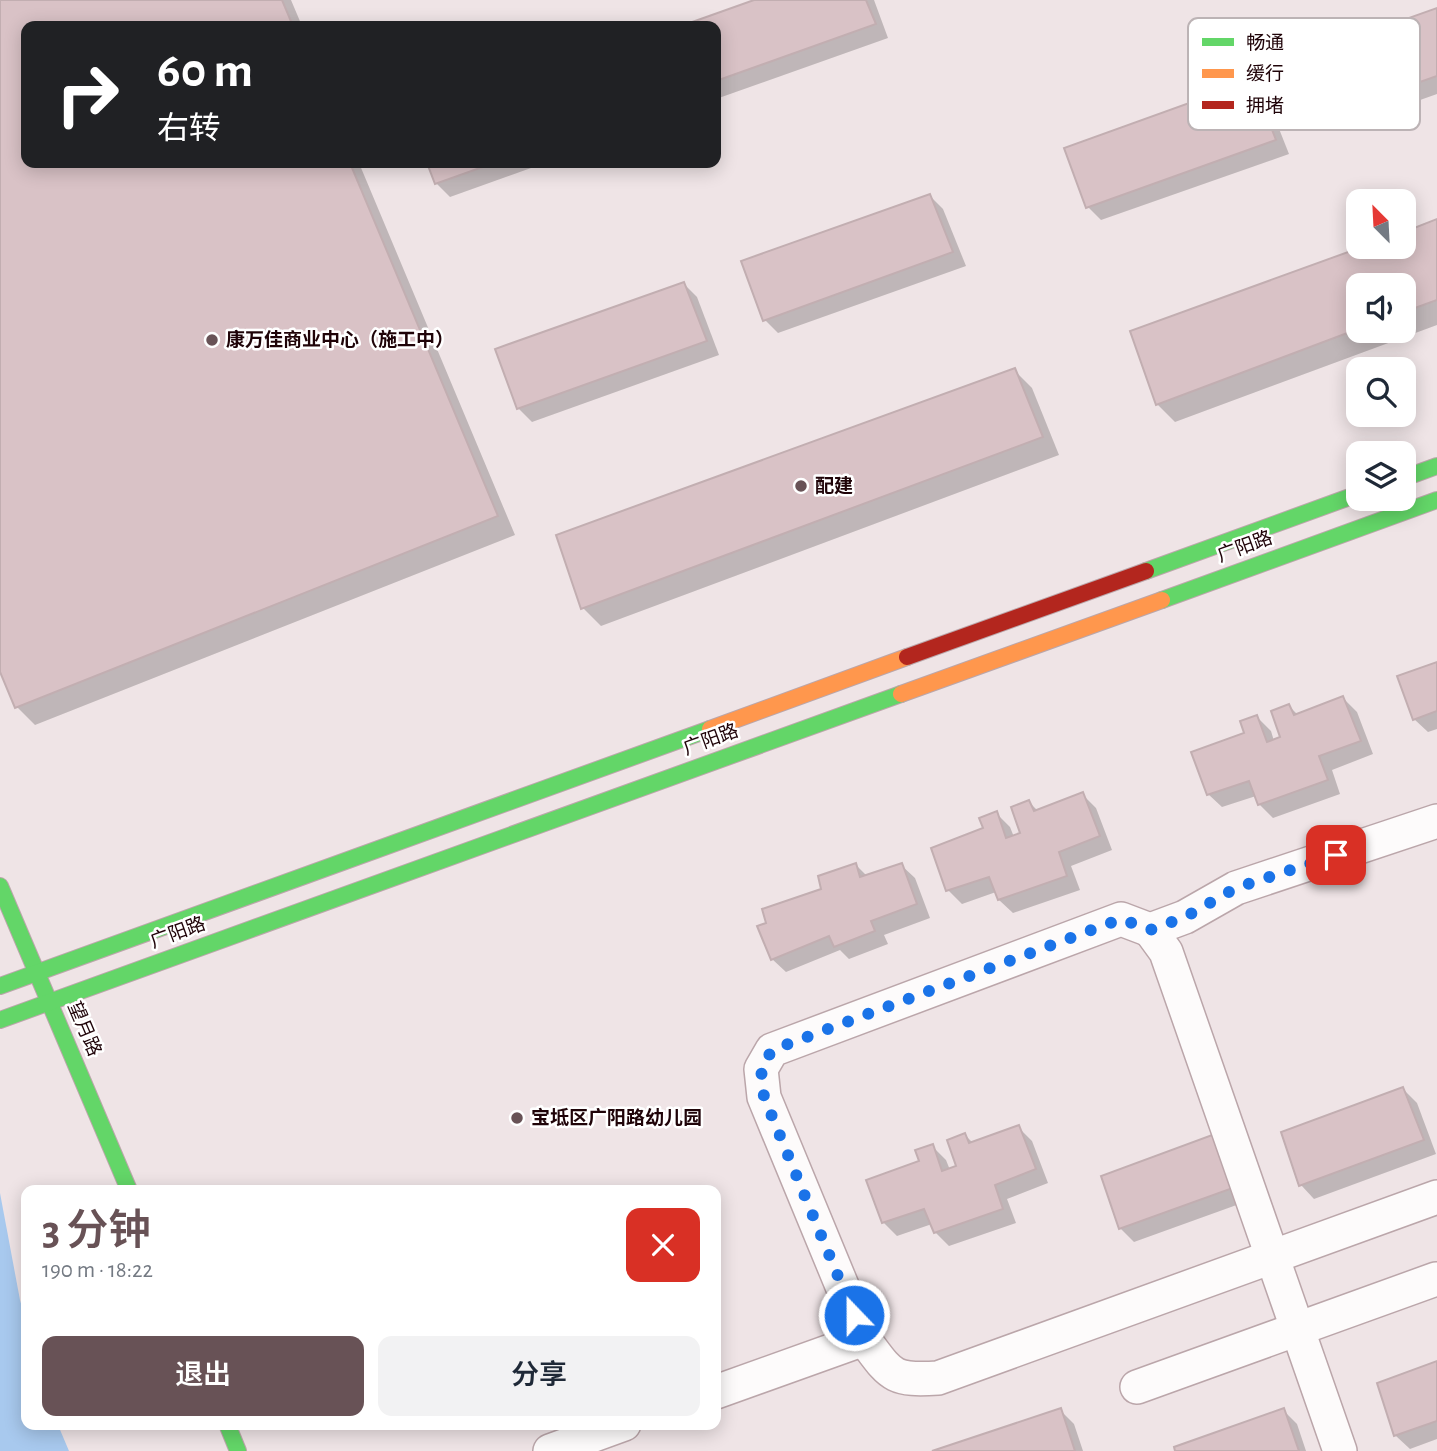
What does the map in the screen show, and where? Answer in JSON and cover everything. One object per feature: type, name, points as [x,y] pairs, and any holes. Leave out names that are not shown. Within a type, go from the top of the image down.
[{"type":"street","points":[[1416,474],[1437,466]]},
{"type":"street","name":"广阳路","points":[[0,986],[1346,498]]},
{"type":"street","name":"广阳路","points":[[0,1020],[1437,500]]},
{"type":"street","points":[[1150,930],[1185,917],[1236,888],[1437,821]]},
{"type":"street","name":"望月路","points":[[0,886],[127,1185]]},
{"type":"street","points":[[1340,1451],[1271,1257],[1166,952],[1150,930],[1121,919],[772,1050],[761,1069],[764,1097],[864,1339],[888,1371],[910,1380],[938,1378],[1271,1257],[1437,1197]]},
{"type":"street","points":[[1137,1387],[1436,1279]]},
{"type":"street","points":[[721,1390],[864,1339]]},
{"type":"street","points":[[229,1430],[238,1451]]},
{"type":"street","points":[[550,1451],[608,1430]]},
{"type":"water","points":[[0,1193],[21,1304],[21,1430],[60,1430],[69,1451],[0,1451]]},
{"type":"building","name":"康万佳商业中心（施工中）","points":[[0,0],[282,0],[291,21],[21,21],[21,168],[352,168],[498,516],[15,708],[0,672]]},
{"type":"building","points":[[754,0],[866,0],[876,24],[721,79],[721,21],[695,21]]},
{"type":"building","points":[[1437,8],[1437,76],[1420,82],[1420,18],[1409,18]]},
{"type":"building","points":[[1188,103],[1188,130],[1272,130],[1276,140],[1086,208],[1064,148]]},
{"type":"building","points":[[429,168],[480,168],[435,184]]},
{"type":"building","points":[[930,194],[953,252],[763,321],[741,261]]},
{"type":"building","points":[[1437,219],[1437,300],[1416,308],[1416,273],[1346,273],[1346,334],[1156,405],[1130,331],[1346,253],[1346,259],[1416,259],[1416,227]]},
{"type":"building","points":[[684,282],[707,341],[517,409],[495,349]]},
{"type":"building","name":"配建","points":[[1015,368],[1043,437],[581,609],[556,535]]},
{"type":"building","points":[[1437,662],[1437,711],[1413,720],[1397,676]]},
{"type":"building","points":[[1343,696],[1361,741],[1319,756],[1328,780],[1258,805],[1249,781],[1207,795],[1191,752],[1244,733],[1240,721],[1257,715],[1267,742],[1280,737],[1271,711],[1289,704],[1294,715]]},
{"type":"building","points":[[1083,792],[1100,836],[1059,852],[1067,876],[998,900],[989,877],[946,891],[931,848],[983,828],[979,818],[997,811],[1006,838],[1020,833],[1011,807],[1029,800],[1034,811]]},
{"type":"building","points":[[856,863],[860,877],[902,863],[917,904],[871,921],[875,931],[834,947],[829,936],[771,960],[757,926],[766,923],[762,909],[821,889],[818,876]]},
{"type":"building","points":[[1403,1087],[1424,1140],[1299,1186],[1281,1132]]},
{"type":"building","points":[[1019,1125],[1036,1169],[995,1185],[1003,1209],[934,1233],[924,1209],[882,1223],[866,1180],[919,1161],[915,1150],[933,1144],[942,1171],[956,1166],[947,1140],[965,1133],[969,1143]]},
{"type":"building","points":[[1223,1131],[1244,1184],[1119,1229],[1101,1176]]},
{"type":"building","points":[[1437,1361],[1437,1421],[1394,1436],[1377,1383]]},
{"type":"building","points":[[1061,1408],[1075,1451],[932,1451]]},
{"type":"building","points":[[1284,1408],[1299,1451],[1175,1451],[1174,1447]]},
{"type":"traffic: fast","points":[[1416,474],[1437,466]]},
{"type":"traffic: fast","points":[[1146,571],[1346,498]]},
{"type":"traffic: fast","points":[[1162,600],[1437,500]]},
{"type":"traffic: fast","points":[[0,1020],[901,694]]},
{"type":"traffic: fast","points":[[0,986],[710,729]]},
{"type":"traffic: fast","points":[[0,886],[127,1185]]},
{"type":"traffic: fast","points":[[229,1430],[238,1451]]},
{"type":"traffic: slow","points":[[901,694],[1162,600]]},
{"type":"traffic: slow","points":[[710,729],[907,657]]},
{"type":"traffic: jam","points":[[907,657],[1146,571]]},
{"type":"place","name":"康万佳商业中心（施工中）","points":[[212,340]]},
{"type":"place","name":"配建","points":[[801,486]]},
{"type":"place","name":"宝坻区广阳路幼儿园","points":[[517,1118]]},
{"type":"route","points":[[854,1315],[764,1097],[761,1069],[772,1050],[1121,919],[1150,930],[1185,917],[1236,888],[1336,855]]}]
